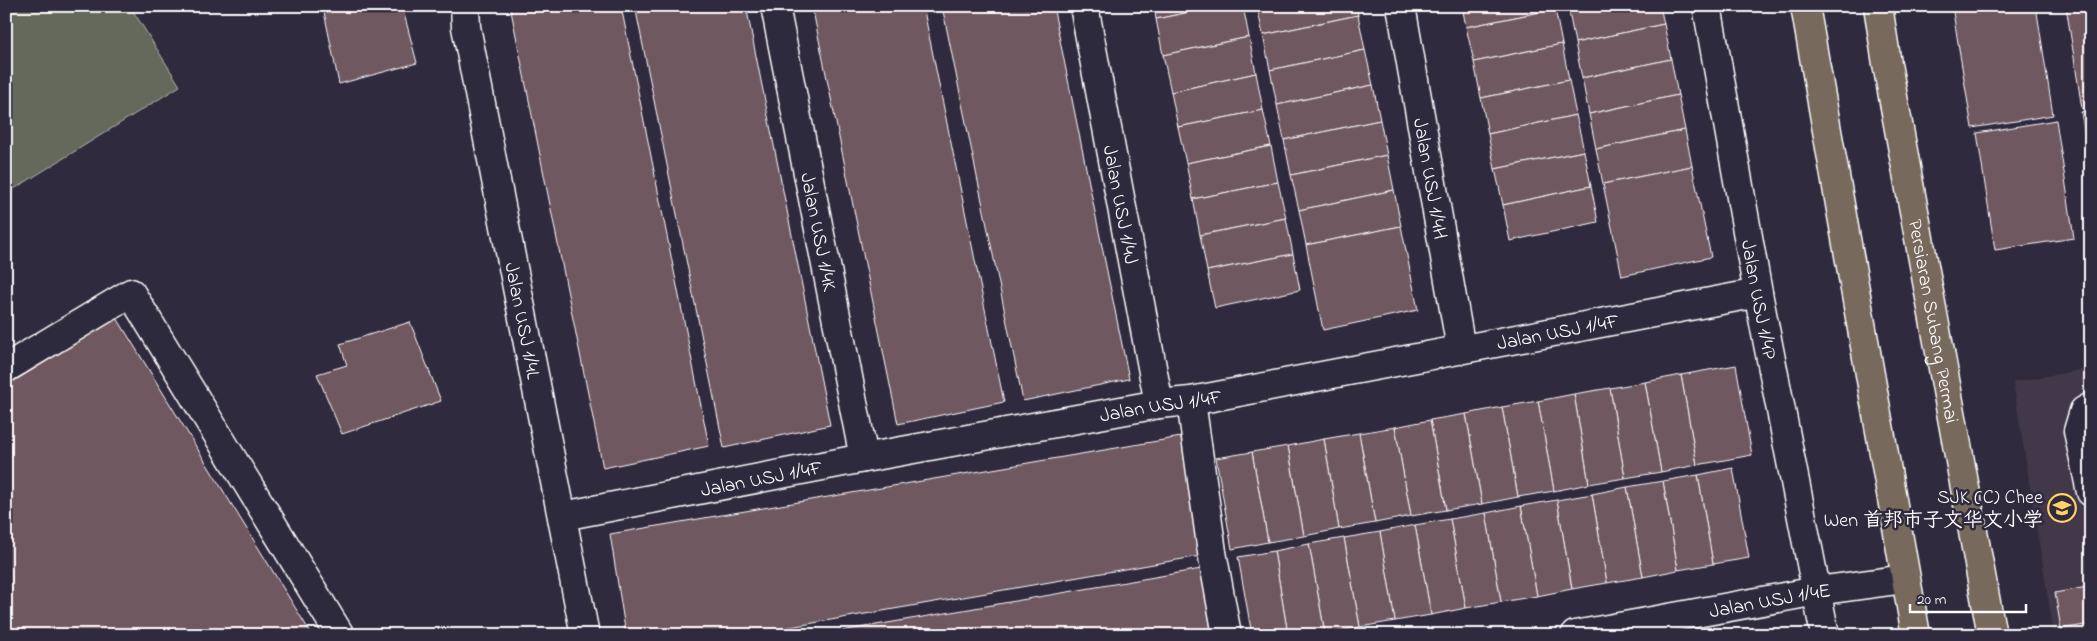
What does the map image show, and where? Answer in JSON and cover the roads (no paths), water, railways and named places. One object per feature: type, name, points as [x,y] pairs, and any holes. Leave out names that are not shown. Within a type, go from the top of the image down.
[{"type":"main road","points":[[1805,6],[1916,635]]},
{"type":"main road","name":"Persiaran Subang Permai","points":[[1878,6],[1888,74],[1992,635]]},
{"type":"street","name":"Jalan USJ 1/4L","points":[[464,6],[466,27],[585,635]]},
{"type":"street","name":"Jalan USJ 1/4K","points":[[775,6],[864,458]]},
{"type":"street","name":"Jalan USJ 1/4J","points":[[1084,6],[1158,404]]},
{"type":"street","name":"Jalan USJ 1/4H","points":[[1401,6],[1462,350]]},
{"type":"street","name":"Jalan USJ 1/4P","points":[[1706,6],[1758,293],[1825,635]]},
{"type":"street","points":[[6,368],[131,293],[340,635]]},
{"type":"street","name":"Jalan USJ 1/4F","points":[[563,516],[1158,404],[1191,401],[1758,293]]},
{"type":"street","points":[[1191,401],[1212,552],[1227,635]]},
{"type":"street","points":[[2091,406],[2084,411],[2078,431],[2091,492]]},
{"type":"street","name":"Jalan USJ 1/4E","points":[[1575,635],[1817,591],[1905,579]]},
{"type":"place","name":"SJK (C) Chee Wen 首邦市子文华文小学","points":[[2062,508]]}]
